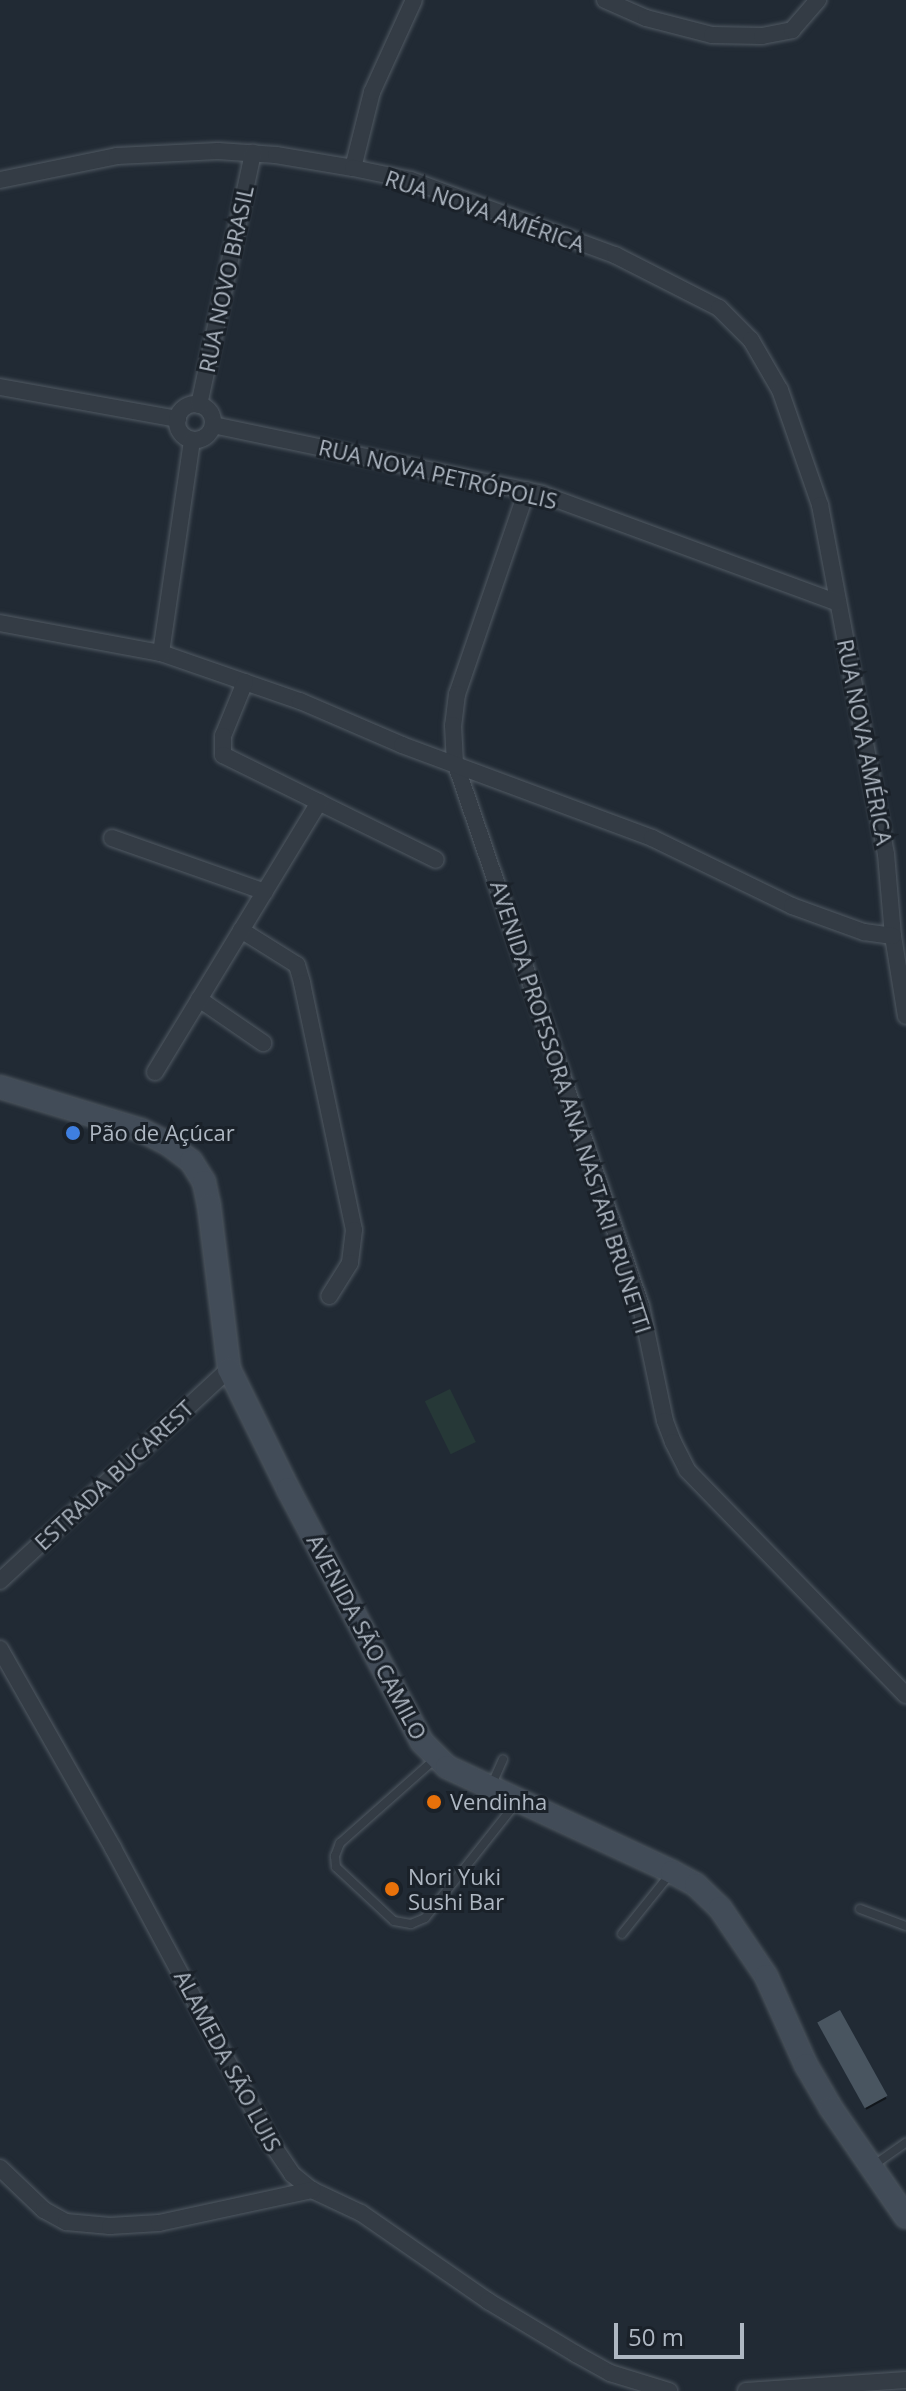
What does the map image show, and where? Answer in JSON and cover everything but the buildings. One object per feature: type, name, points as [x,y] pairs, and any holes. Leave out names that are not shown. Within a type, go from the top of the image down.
[{"type":"main road","name":"AVENIDA SÃO CAMILO","points":[[0,1087],[141,1130],[167,1143],[191,1161],[204,1182],[209,1205],[229,1369],[396,1697],[435,1758],[490,1788],[672,1872],[696,1885],[720,1908],[747,1943],[806,2065],[905,2213]]},
{"type":"street","points":[[353,168],[372,92],[414,0]]},
{"type":"street","points":[[607,0],[646,18],[712,35],[762,36],[792,30],[818,0]]},
{"type":"street","name":"RUA NOVA AMÉRICA","points":[[0,180],[117,156],[218,151],[353,168],[411,180],[615,255],[719,308],[751,340],[780,390],[820,505],[886,854],[893,936],[906,1016]]},
{"type":"street","name":"RUA NOVO BRASIL","points":[[199,405],[253,153]]},
{"type":"street","points":[[0,387],[178,419]]},
{"type":"street","points":[[199,405],[210,412],[213,425],[206,437],[192,440],[182,435],[178,419],[185,407],[199,405]]},
{"type":"street","name":"RUA NOVA PETRÓPOLIS","points":[[213,425],[527,490],[838,603]]},
{"type":"street","points":[[161,653],[192,440]]},
{"type":"street","name":"AVENIDA PROFSSORA ANA NASTARI BRUNETTI","points":[[527,490],[457,694],[453,725],[455,762],[641,1306],[665,1421],[673,1442],[687,1470],[906,1695]]},
{"type":"street","points":[[0,623],[161,653],[245,682],[652,838],[792,906],[864,932],[893,936]]},
{"type":"street","points":[[245,682],[223,736],[223,755],[436,860]]},
{"type":"street","points":[[155,1072],[319,802]]},
{"type":"street","points":[[112,838],[265,892]]},
{"type":"street","points":[[241,930],[297,965],[302,983],[354,1230],[350,1263],[329,1296]]},
{"type":"street","points":[[199,999],[263,1043]]},
{"type":"street","name":"ESTRADA BUCAREST","points":[[0,1581],[229,1369]]},
{"type":"street","name":"ALAMEDA SÃO LUIS","points":[[0,1649],[143,1902],[276,2152],[292,2174],[312,2190],[361,2213],[488,2301],[610,2373],[669,2391]]},
{"type":"street","points":[[0,2168],[44,2210],[66,2222],[94,2225],[159,2223],[312,2190]]},
{"type":"street","points":[[746,2391],[906,2380]]},
{"type":"lane","points":[[435,1758],[340,1843],[335,1856],[336,1867],[394,1921],[411,1924],[425,1918],[518,1801]]},
{"type":"lane","points":[[490,1788],[503,1759]]},
{"type":"lane","points":[[622,1934],[672,1872]]},
{"type":"lane","points":[[860,1909],[906,1926]]},
{"type":"lane","points":[[873,2166],[906,2143]]},
{"type":"shaded area","points":[[450,1389],[476,1442],[451,1454],[425,1401]]},
{"type":"place","name":"Pão de Açúcar","points":[[73,1133]]},
{"type":"place","name":"Vendinha","points":[[434,1802]]},
{"type":"place","name":"Nori Yuki Sushi Bar","points":[[392,1889]]}]
